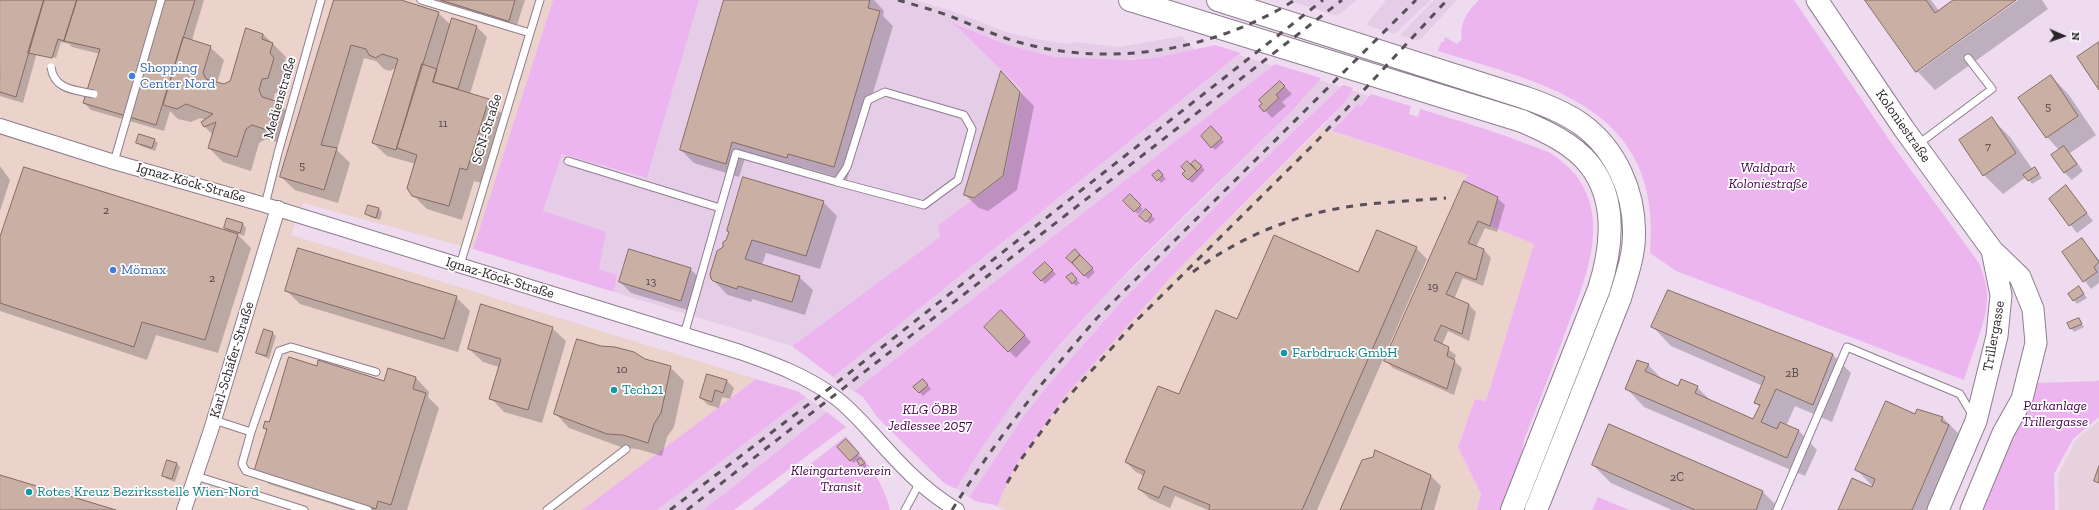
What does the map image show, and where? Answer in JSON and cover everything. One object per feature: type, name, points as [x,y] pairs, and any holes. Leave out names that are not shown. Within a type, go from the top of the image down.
[{"type":"highway","points":[[1130,0],[1522,121],[1558,139],[1589,164],[1602,187],[1609,211],[1610,236],[1607,262],[1599,289],[1512,510]]},
{"type":"highway","points":[[1218,0],[1526,98],[1556,109],[1582,125],[1605,147],[1622,174],[1632,205],[1634,236],[1630,267],[1620,298],[1536,510]]},
{"type":"street","name":"Koloniestraße","points":[[1817,0],[1916,146],[1992,250]]},
{"type":"street","name":"Ignaz-Köck-Straße","points":[[0,126],[114,162],[272,206],[780,366],[810,380],[837,398],[920,482],[940,500],[957,510]]},
{"type":"street","name":"Karl-Schäfer-Straße","points":[[184,510],[214,420],[272,206]]},
{"type":"street","name":"Trillergasse","points":[[1938,510],[1976,421],[1997,336],[2002,295],[1992,250]]},
{"type":"street","name":"Trillergasse","points":[[1971,510],[2003,433],[2022,399],[2036,343],[2033,309],[2020,277],[1992,250]]},
{"type":"lane","points":[[114,162],[125,119],[161,0]]},
{"type":"lane","points":[[421,0],[530,33]]},
{"type":"lane","name":"SCN-Straße","points":[[460,265],[540,0]]},
{"type":"lane","name":"Medienstraße","points":[[272,206],[278,152],[319,1]]},
{"type":"lane","points":[[1916,146],[1992,89],[1968,58]]},
{"type":"lane","points":[[52,67],[53,76],[59,84],[94,94]]},
{"type":"lane","points":[[684,335],[736,153],[837,182],[924,205],[958,180],[972,129],[964,115],[885,92],[868,100],[847,167],[837,182]]},
{"type":"lane","points":[[568,161],[720,208]]},
{"type":"lane","points":[[368,510],[246,471],[242,464],[250,432],[279,350],[291,347],[376,372]]},
{"type":"lane","points":[[1778,510],[1846,347],[1960,394],[1976,421]]},
{"type":"lane","points":[[214,420],[250,432]]},
{"type":"lane","points":[[547,510],[626,449]]},
{"type":"lane","points":[[196,476],[304,510]]},
{"type":"lane","points":[[905,510],[920,482]]},
{"type":"shaded area","points":[[0,0],[553,0],[473,249],[303,203],[291,235],[756,379],[582,510],[0,510]]},
{"type":"shaded area","points":[[699,0],[915,0],[958,13],[1006,32],[1036,39],[1067,44],[1076,42],[1120,47],[1182,36],[1196,51],[1160,57],[1122,60],[1055,57],[1008,45],[954,23],[1022,90],[1004,177],[938,225],[940,237],[792,346],[614,292],[617,275],[599,269],[543,211],[562,154],[647,178]]},
{"type":"shaded area","points":[[1287,0],[1357,0],[1337,16]]},
{"type":"shaded area","points":[[1386,0],[1431,0],[1395,34],[1366,25]]},
{"type":"shaded area","points":[[1434,0],[1457,0],[1419,41],[1400,35]]},
{"type":"shaded area","points":[[1239,55],[1273,66],[854,391],[833,377]]},
{"type":"shaded area","points":[[1319,80],[1341,87],[1241,181],[1120,303],[1053,379],[1023,417],[969,497],[956,489],[1004,415],[1046,361],[1101,300],[1295,108]]},
{"type":"shaded area","points":[[1351,90],[1369,96],[1360,106],[1358,104],[1332,131],[1321,128],[1345,102]]},
{"type":"shaded area","points":[[1321,128],[1468,175],[1464,181],[1498,197],[1490,226],[1534,244],[1486,401],[1475,399],[1458,447],[1481,495],[1477,510],[1006,510],[997,506],[1014,468],[1066,395],[1170,278]]},
{"type":"shaded area","points":[[806,397],[827,412],[703,510],[657,510]]},
{"type":"shaded area","points":[[2099,421],[2099,466],[2094,481],[2099,483],[2099,510],[2059,510],[2058,475],[2076,440]]},
{"type":"green space","points":[[553,0],[699,0],[647,178],[562,154],[543,211],[606,232],[599,269],[617,275],[614,292],[473,249]]},
{"type":"green space","name":"Waldpark Koloniestraße","points":[[1479,0],[1794,0],[1894,147],[1979,263],[1986,287],[1987,305],[1982,326],[1964,380],[1676,271],[1650,253],[1649,204],[1638,165],[1618,134],[1590,110],[1557,92],[1480,63],[1438,51],[1441,42],[1444,42],[1445,37],[1457,44],[1462,39],[1461,33],[1465,17]]},
{"type":"green space","points":[[953,23],[1008,45],[1055,57],[1132,60],[1160,57],[1215,45],[1241,53],[833,377],[792,346],[940,237],[938,225],[1004,177],[1022,90]]},
{"type":"green space","name":"KLG ÖBB Jedlessee 2057","points":[[1275,64],[1321,78],[1295,108],[1136,263],[1075,328],[1046,361],[1010,407],[956,489],[944,483],[877,417],[863,397],[854,391]]},
{"type":"green space","points":[[1343,85],[1353,88],[1345,102],[1170,278],[1066,395],[1014,468],[997,506],[977,502],[969,497],[1023,417],[1053,379],[1120,303],[1241,181]]},
{"type":"green space","points":[[1371,94],[1411,106],[1409,114],[1418,117],[1420,109],[1514,139],[1549,152],[1574,173],[1587,194],[1593,217],[1593,242],[1588,267],[1581,292],[1524,440],[1520,466],[1503,510],[1477,510],[1481,494],[1458,447],[1475,399],[1486,401],[1534,244],[1490,226],[1498,197],[1464,181],[1468,175],[1332,131],[1358,104],[1361,106]]},
{"type":"green space","points":[[756,379],[797,391],[806,397],[657,510],[582,510]]},
{"type":"green space","name":"Parkanlage Trillergasse","points":[[2099,380],[2099,417],[2073,439],[2054,474],[2055,510],[1981,510],[2034,383]]},
{"type":"green space","points":[[827,412],[846,427],[734,510],[703,510]]},
{"type":"green space","name":"Kleingartenverein Transit","points":[[846,436],[878,480],[887,499],[890,510],[752,510]]},
{"type":"green space","points":[[1598,497],[1629,510],[1592,510]]},
{"type":"building","points":[[0,0],[44,0],[16,97],[0,92]]},
{"type":"building","points":[[44,0],[77,0],[64,41],[58,39],[52,58],[28,53]]},
{"type":"building","name":"Shopping Center Nord","points":[[77,0],[195,0],[156,125],[83,103],[100,49],[64,41]]},
{"type":"building","points":[[334,0],[401,0],[439,12],[396,150],[372,143],[398,59],[382,54],[376,58],[369,55],[366,49],[351,45],[321,145],[337,148],[324,190],[280,177]]},
{"type":"building","points":[[441,0],[515,0],[509,21]]},
{"type":"building","points":[[724,0],[870,0],[868,8],[880,11],[834,167],[788,154],[787,158],[732,142],[726,164],[680,150]]},
{"type":"building","points":[[1865,0],[1926,0],[1935,13],[1953,0],[2016,0],[1916,72]]},
{"type":"building","points":[[452,18],[477,26],[458,89],[433,82]]},
{"type":"building","points":[[246,28],[263,34],[262,39],[273,43],[270,53],[274,58],[268,78],[262,79],[259,90],[262,97],[279,102],[270,131],[252,125],[246,129],[237,157],[208,148],[216,122],[204,127],[201,122],[213,114],[186,104],[177,109],[163,105],[183,37],[211,46],[203,73],[206,79],[224,84],[230,81]]},
{"type":"building","points":[[2099,42],[2099,90],[2077,57]]},
{"type":"building","points":[[422,64],[437,69],[433,82],[489,99],[467,170],[460,168],[449,206],[412,196],[407,188],[417,155],[397,148]]},
{"type":"building","points":[[1001,71],[1020,92],[1003,176],[974,198],[964,195]]},
{"type":"building","points":[[2051,75],[2078,116],[2046,138],[2018,98]]},
{"type":"building","points":[[1280,81],[1285,86],[1276,95],[1279,98],[1264,112],[1259,106],[1262,104],[1259,100]]},
{"type":"building","points":[[1992,117],[2016,153],[1983,176],[1959,140]]},
{"type":"building","points":[[1211,126],[1222,138],[1211,148],[1201,136]]},
{"type":"building","points":[[139,134],[155,139],[152,148],[136,143]]},
{"type":"building","points":[[2064,146],[2077,164],[2064,173],[2051,155]]},
{"type":"building","points":[[1195,160],[1202,166],[1197,171],[1191,164]]},
{"type":"building","points":[[1187,161],[1197,171],[1188,180],[1182,174],[1185,171],[1181,167]]},
{"type":"building","name":"Mömax","points":[[24,167],[238,234],[205,340],[142,322],[134,347],[0,303],[0,237]]},
{"type":"building","points":[[2035,167],[2039,174],[2028,181],[2023,175]]},
{"type":"building","points":[[1159,170],[1163,175],[1157,181],[1152,175]]},
{"type":"building","points":[[743,177],[824,201],[806,256],[752,240],[745,259],[800,276],[792,302],[738,286],[737,289],[711,279],[710,274],[717,251],[723,247],[723,242],[726,240],[729,232],[727,231]]},
{"type":"building","points":[[1464,181],[1498,197],[1490,226],[1478,221],[1468,243],[1484,249],[1476,280],[1456,272],[1446,294],[1469,304],[1462,334],[1441,325],[1434,340],[1449,347],[1447,356],[1455,360],[1447,389],[1384,361]]},
{"type":"building","points":[[2066,185],[2087,213],[2069,226],[2049,199]]},
{"type":"building","points":[[1130,194],[1141,205],[1134,212],[1123,201]]},
{"type":"building","points":[[368,205],[379,208],[376,218],[365,214]]},
{"type":"building","points":[[1146,209],[1152,215],[1146,222],[1139,216]]},
{"type":"building","points":[[227,218],[243,223],[240,233],[224,228]]},
{"type":"building","name":"Farbdruck GmbH","points":[[1377,230],[1417,247],[1302,510],[1209,510],[1210,505],[1164,486],[1159,498],[1138,489],[1145,471],[1125,462],[1158,386],[1179,394],[1216,310],[1237,319],[1274,235],[1358,272]]},
{"type":"building","points":[[2082,238],[2099,262],[2094,267],[2097,272],[2083,282],[2062,252]]},
{"type":"building","points":[[298,248],[457,296],[444,339],[285,291]]},
{"type":"building","points":[[629,249],[691,268],[681,301],[619,282]]},
{"type":"building","points":[[1075,249],[1080,255],[1072,263],[1066,258]]},
{"type":"building","points":[[1080,255],[1093,268],[1084,276],[1072,263]]},
{"type":"building","points":[[1045,262],[1053,270],[1041,281],[1033,273]]},
{"type":"building","points":[[1072,273],[1077,279],[1072,284],[1066,277]]},
{"type":"building","points":[[2079,286],[2084,294],[2073,301],[2068,294]]},
{"type":"building","points":[[1668,290],[1833,354],[1813,405],[1776,389],[1761,422],[1777,429],[1780,422],[1799,430],[1787,458],[1625,389],[1637,360],[1649,364],[1645,371],[1678,386],[1681,379],[1698,386],[1695,393],[1753,419],[1760,405],[1754,403],[1765,377],[1651,327]]},
{"type":"building","points":[[481,304],[553,327],[528,410],[489,399],[501,359],[468,349]]},
{"type":"building","points":[[1001,310],[1025,335],[1008,352],[984,327]]},
{"type":"building","points":[[2079,318],[2082,324],[2070,329],[2067,323]]},
{"type":"building","points":[[264,329],[273,332],[266,356],[256,353]]},
{"type":"building","name":"Tech21","points":[[577,339],[601,346],[615,347],[634,352],[645,359],[671,366],[661,413],[654,424],[648,443],[623,435],[607,434],[554,414]]},
{"type":"building","points":[[289,357],[317,366],[318,360],[384,381],[388,368],[416,377],[413,389],[426,393],[391,505],[378,501],[376,509],[254,471],[267,429],[263,428],[265,421],[269,422]]},
{"type":"building","points":[[707,374],[727,380],[723,393],[715,390],[712,402],[700,398]]},
{"type":"building","points":[[923,379],[928,385],[919,393],[913,387]]},
{"type":"building","points":[[1886,401],[1915,414],[1917,409],[1943,417],[1941,421],[1949,425],[1912,510],[1838,510],[1852,478],[1872,487],[1875,479],[1855,470]]},
{"type":"building","points":[[1609,424],[1763,491],[1756,510],[1695,510],[1592,465]]},
{"type":"building","points":[[846,439],[859,453],[850,461],[837,447]]},
{"type":"building","points":[[1375,450],[1431,475],[1421,510],[1340,510],[1362,460],[1373,457]]},
{"type":"building","points":[[861,458],[865,463],[860,466],[857,461]]},
{"type":"building","points":[[167,460],[177,463],[172,479],[162,476]]},
{"type":"building","points":[[2099,466],[2099,483],[2094,481]]},
{"type":"building","name":"Rotes Kreuz Bezirksstelle Wien-Nord","points":[[0,475],[116,510],[0,510]]},
{"type":"railway","points":[[898,0],[950,16],[1018,42],[1053,50],[1089,54],[1125,54],[1161,50],[1196,43],[1230,32],[1264,18],[1295,0]]},
{"type":"railway","points":[[670,510],[839,381],[1323,0]]},
{"type":"railway","points":[[687,510],[1342,0]]},
{"type":"railway","points":[[952,510],[985,459],[1021,411],[1097,318],[1416,0]]},
{"type":"railway","points":[[1007,483],[1022,458],[1060,406],[1135,322],[1315,143],[1447,0]]},
{"type":"railway","points":[[1193,272],[1210,260],[1247,239],[1266,230],[1305,216],[1358,205],[1446,198]]},
{"type":"place","name":"Shopping Center Nord","points":[[132,76]]},
{"type":"place","name":"Mömax","points":[[113,270]]},
{"type":"place","name":"Farbdruck GmbH","points":[[1284,353]]},
{"type":"place","name":"Tech21","points":[[614,390]]},
{"type":"place","name":"Rotes Kreuz Bezirksstelle Wien-Nord","points":[[29,492]]}]
